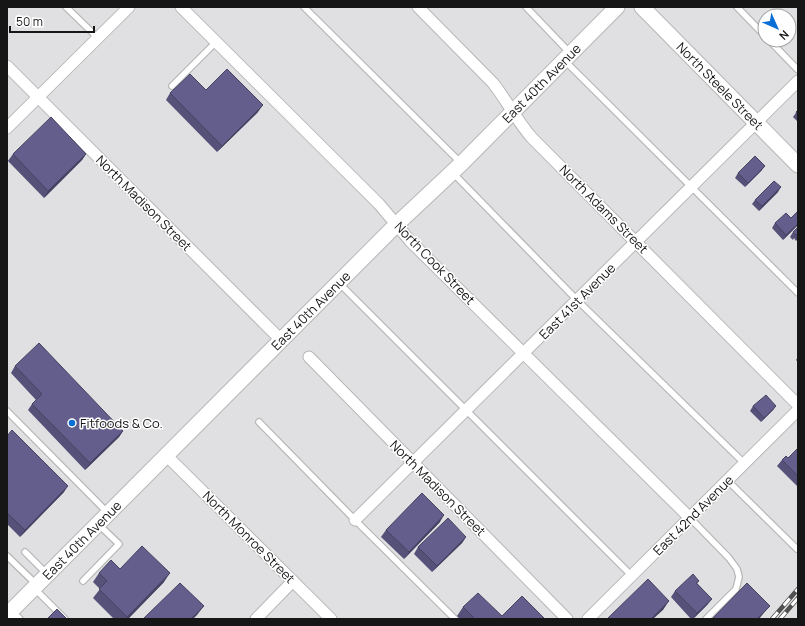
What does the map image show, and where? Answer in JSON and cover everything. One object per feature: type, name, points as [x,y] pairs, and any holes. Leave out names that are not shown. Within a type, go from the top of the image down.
[{"type":"street","points":[[7,128],[129,7]]},
{"type":"street","name":"North Cook Street","points":[[181,7],[379,204],[411,242],[690,518]]},
{"type":"street","name":"North Adams Street","points":[[418,7],[493,83],[520,124],[532,138],[798,405]]},
{"type":"street","name":"East 40th Avenue","points":[[13,615],[35,587],[338,282],[457,168],[616,7]]},
{"type":"street","name":"North Steele Street","points":[[642,7],[798,165]]},
{"type":"street","name":"North Madison Street","points":[[7,66],[281,340]]},
{"type":"street","name":"East 41st Avenue","points":[[355,520],[798,81]]},
{"type":"street","name":"North Madison Street","points":[[309,357],[567,619]]},
{"type":"street","name":"East 42nd Avenue","points":[[588,619],[798,410]]},
{"type":"street","name":"North Monroe Street","points":[[166,455],[332,619]]},
{"type":"street","points":[[256,619],[294,581]]},
{"type":"lane","points":[[66,7],[98,38]]},
{"type":"lane","points":[[304,7],[457,168],[577,300],[744,463]]},
{"type":"lane","points":[[526,7],[567,57],[691,187],[798,294]]},
{"type":"lane","points":[[737,7],[757,28]]},
{"type":"lane","points":[[172,86],[216,42]]},
{"type":"lane","points":[[777,48],[798,70]]},
{"type":"lane","points":[[338,282],[632,576]]},
{"type":"lane","points":[[7,411],[103,519],[119,544],[83,581]]},
{"type":"lane","points":[[259,422],[455,619]]},
{"type":"lane","points":[[727,480],[797,549]]},
{"type":"lane","points":[[690,518],[729,558],[737,569],[739,577],[736,589],[706,619]]},
{"type":"lane","points":[[25,552],[47,575]]},
{"type":"lane","points":[[7,556],[65,619]]},
{"type":"building","points":[[227,69],[263,105],[222,146],[170,93],[190,74],[206,90]]},
{"type":"building","points":[[51,117],[86,154],[48,191],[13,154]]},
{"type":"building","points":[[755,156],[765,166],[748,183],[738,173]]},
{"type":"building","points":[[774,181],[781,187],[762,206],[755,200]]},
{"type":"building","points":[[798,211],[798,224],[786,235],[775,223],[786,213],[791,218]]},
{"type":"building","points":[[798,227],[798,234],[796,235],[793,232]]},
{"type":"building","points":[[39,343],[123,431],[90,463],[32,404],[42,394],[15,366]]},
{"type":"building","points":[[766,395],[776,406],[764,418],[753,406]]},
{"type":"building","points":[[12,430],[68,486],[25,530],[7,513],[7,436]]},
{"type":"building","points":[[798,448],[798,476],[782,460],[786,456],[788,458]]},
{"type":"building","points":[[422,493],[444,515],[409,552],[386,530]]},
{"type":"building","points":[[448,518],[466,537],[437,566],[418,547]]},
{"type":"building","points":[[142,546],[170,573],[127,617],[99,589],[107,581],[99,573],[111,560],[120,569]]},
{"type":"building","points":[[693,574],[699,581],[696,583],[712,599],[697,613],[675,591]]},
{"type":"building","points":[[648,579],[669,601],[651,619],[607,619]]},
{"type":"building","points":[[180,583],[204,606],[191,619],[143,619]]},
{"type":"building","points":[[747,583],[770,606],[757,619],[712,619]]},
{"type":"building","points":[[478,593],[502,616],[522,596],[545,619],[475,619],[463,607]]},
{"type":"building","points":[[57,609],[67,619],[47,619]]},
{"type":"railway","points":[[772,619],[798,589]]},
{"type":"railway","points":[[780,619],[798,598]]},
{"type":"place","name":"Fitfoods & Co.","points":[[72,423]]}]
